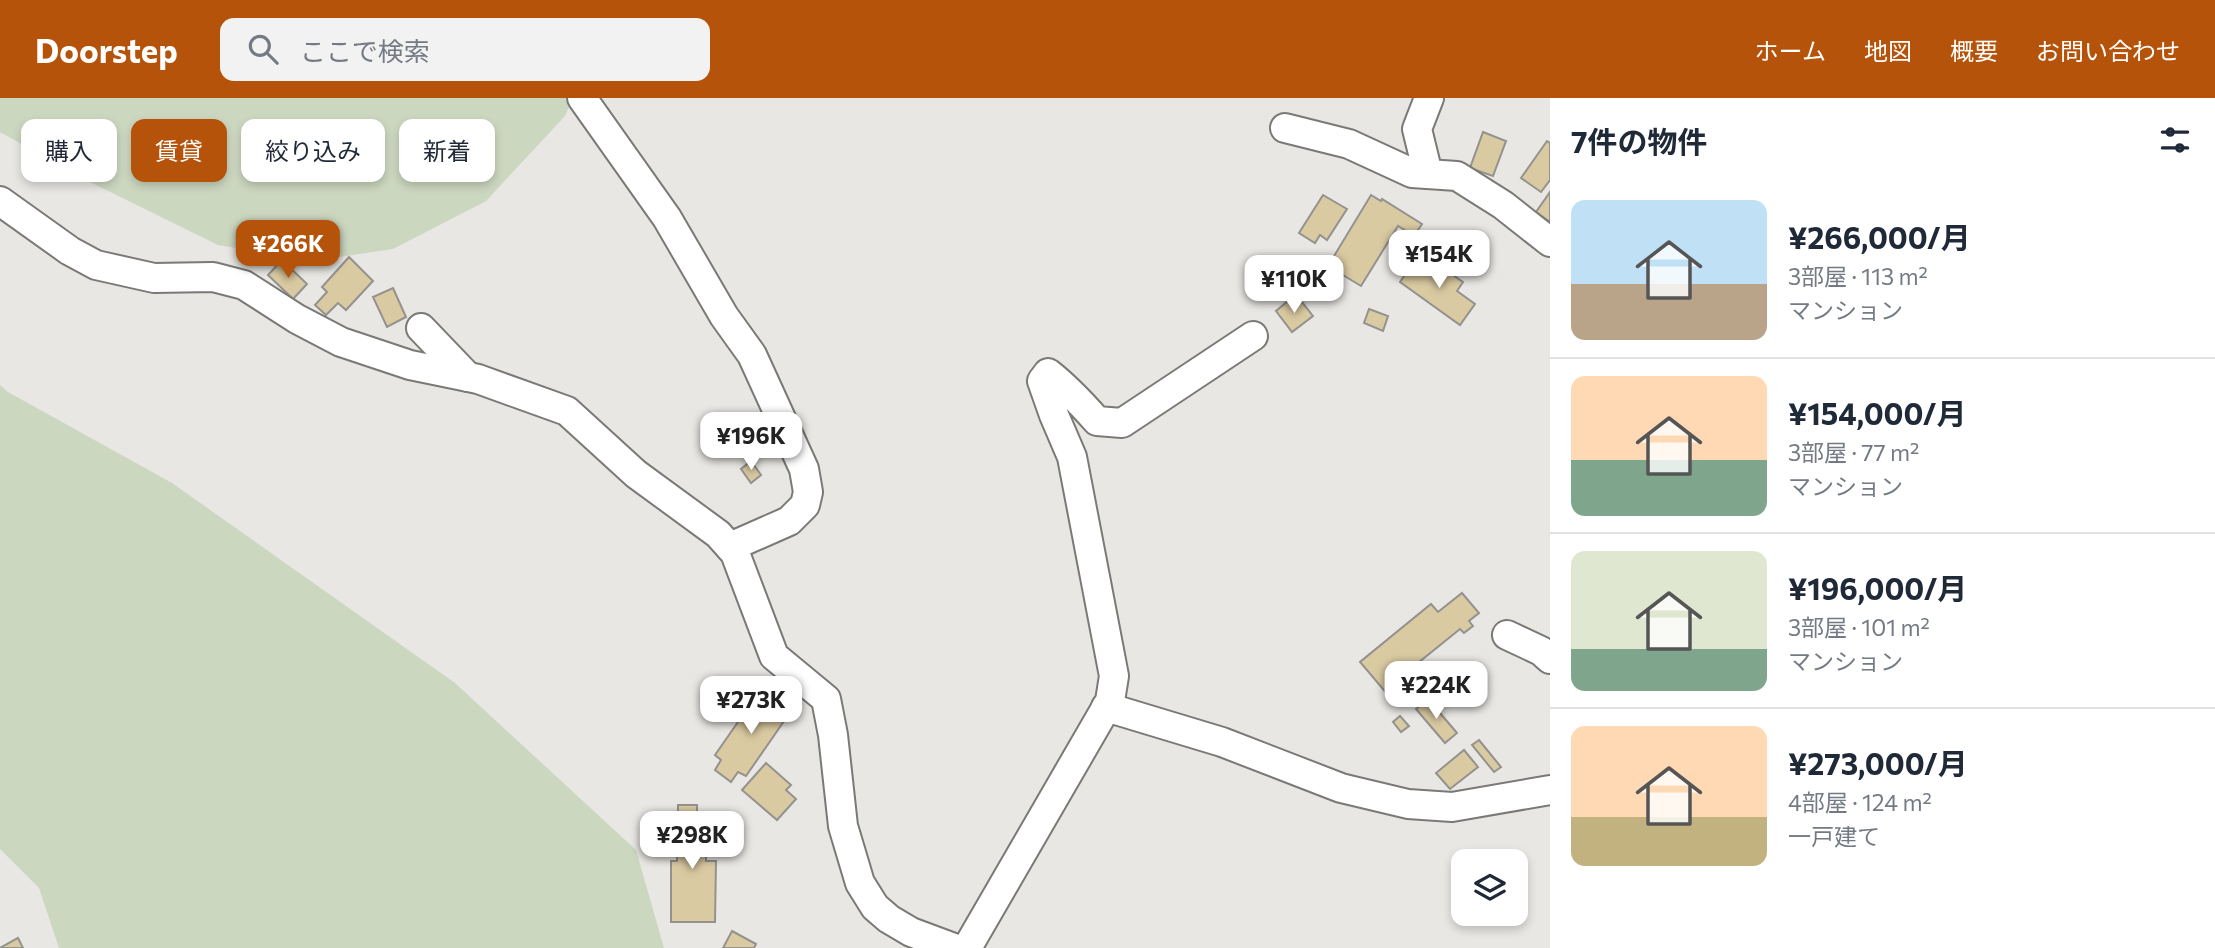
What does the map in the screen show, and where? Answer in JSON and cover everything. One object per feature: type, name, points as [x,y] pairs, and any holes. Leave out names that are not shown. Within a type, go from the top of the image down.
[{"type":"street","points":[[582,98],[667,218],[724,316],[752,355],[804,469],[808,492],[805,505],[789,521],[730,547]]},
{"type":"street","points":[[1428,174],[1417,130],[1429,98]]},
{"type":"street","points":[[1285,128],[1349,144],[1412,173],[1457,176],[1503,205],[1550,242]]},
{"type":"street","points":[[0,201],[96,265],[154,278],[213,277],[244,285],[297,319],[341,342],[410,365],[468,377],[567,411],[636,474],[718,534],[735,553],[774,656],[825,699],[833,735],[843,826],[860,883],[876,907],[889,919],[911,932],[954,948]]},
{"type":"street","points":[[421,328],[468,377]]},
{"type":"street","points":[[967,948],[1110,701],[1114,676],[1072,457],[1042,381],[1048,373],[1097,421],[1122,424],[1253,336]]},
{"type":"street","points":[[1507,635],[1541,651],[1550,659]]},
{"type":"street","points":[[1106,707],[1222,742],[1341,788],[1408,804],[1451,807],[1550,790]]},
{"type":"green space","points":[[0,98],[573,98],[565,116],[486,201],[393,249],[312,261],[218,245],[90,182],[117,182],[117,119],[21,119],[21,144],[0,132]]},
{"type":"green space","points":[[0,385],[8,392],[172,483],[455,683],[636,850],[664,948],[59,948],[39,888],[0,849]]},
{"type":"building","points":[[1483,132],[1506,141],[1493,176],[1470,168]]},
{"type":"building","points":[[1547,141],[1550,143],[1550,180],[1541,192],[1521,178]]},
{"type":"building","points":[[1550,192],[1550,222],[1536,212]]},
{"type":"building","points":[[1323,195],[1347,209],[1327,240],[1320,235],[1315,243],[1299,233]]},
{"type":"building","points":[[1371,195],[1422,224],[1414,236],[1398,226],[1361,286],[1328,266]]},
{"type":"building","points":[[349,257],[373,281],[346,310],[338,303],[326,315],[315,305],[327,292],[322,287]]},
{"type":"building","points":[[282,260],[307,284],[293,299],[268,275]]},
{"type":"building","points":[[1415,260],[1431,272],[1437,264],[1463,282],[1457,291],[1475,304],[1460,325],[1400,282]]},
{"type":"building","points":[[393,288],[406,317],[387,327],[373,297]]},
{"type":"building","points":[[1288,301],[1293,307],[1301,301],[1313,316],[1292,332],[1276,311]]},
{"type":"building","points":[[1369,309],[1388,316],[1383,331],[1364,323]]},
{"type":"building","points":[[751,461],[761,475],[751,483],[741,469]]},
{"type":"building","points":[[1462,593],[1479,613],[1469,621],[1473,626],[1464,633],[1460,629],[1418,663],[1427,674],[1394,702],[1360,662],[1431,604],[1438,612]]},
{"type":"building","points":[[761,689],[791,711],[746,776],[738,772],[731,782],[715,770],[721,760],[715,755]]},
{"type":"building","points":[[1428,699],[1457,733],[1445,743],[1416,709]]},
{"type":"building","points":[[1400,716],[1409,726],[1401,732],[1393,722]]},
{"type":"building","points":[[1479,740],[1501,767],[1494,772],[1472,745]]},
{"type":"building","points":[[1464,750],[1478,767],[1450,789],[1436,773]]},
{"type":"building","points":[[766,763],[791,785],[786,790],[796,799],[777,820],[742,790]]},
{"type":"building","points":[[678,805],[697,805],[697,818],[706,818],[706,861],[716,861],[715,922],[671,922],[671,861],[677,861]]},
{"type":"building","points":[[732,931],[756,944],[754,948],[723,948]]},
{"type":"building","points":[[18,938],[23,948],[0,948]]}]
